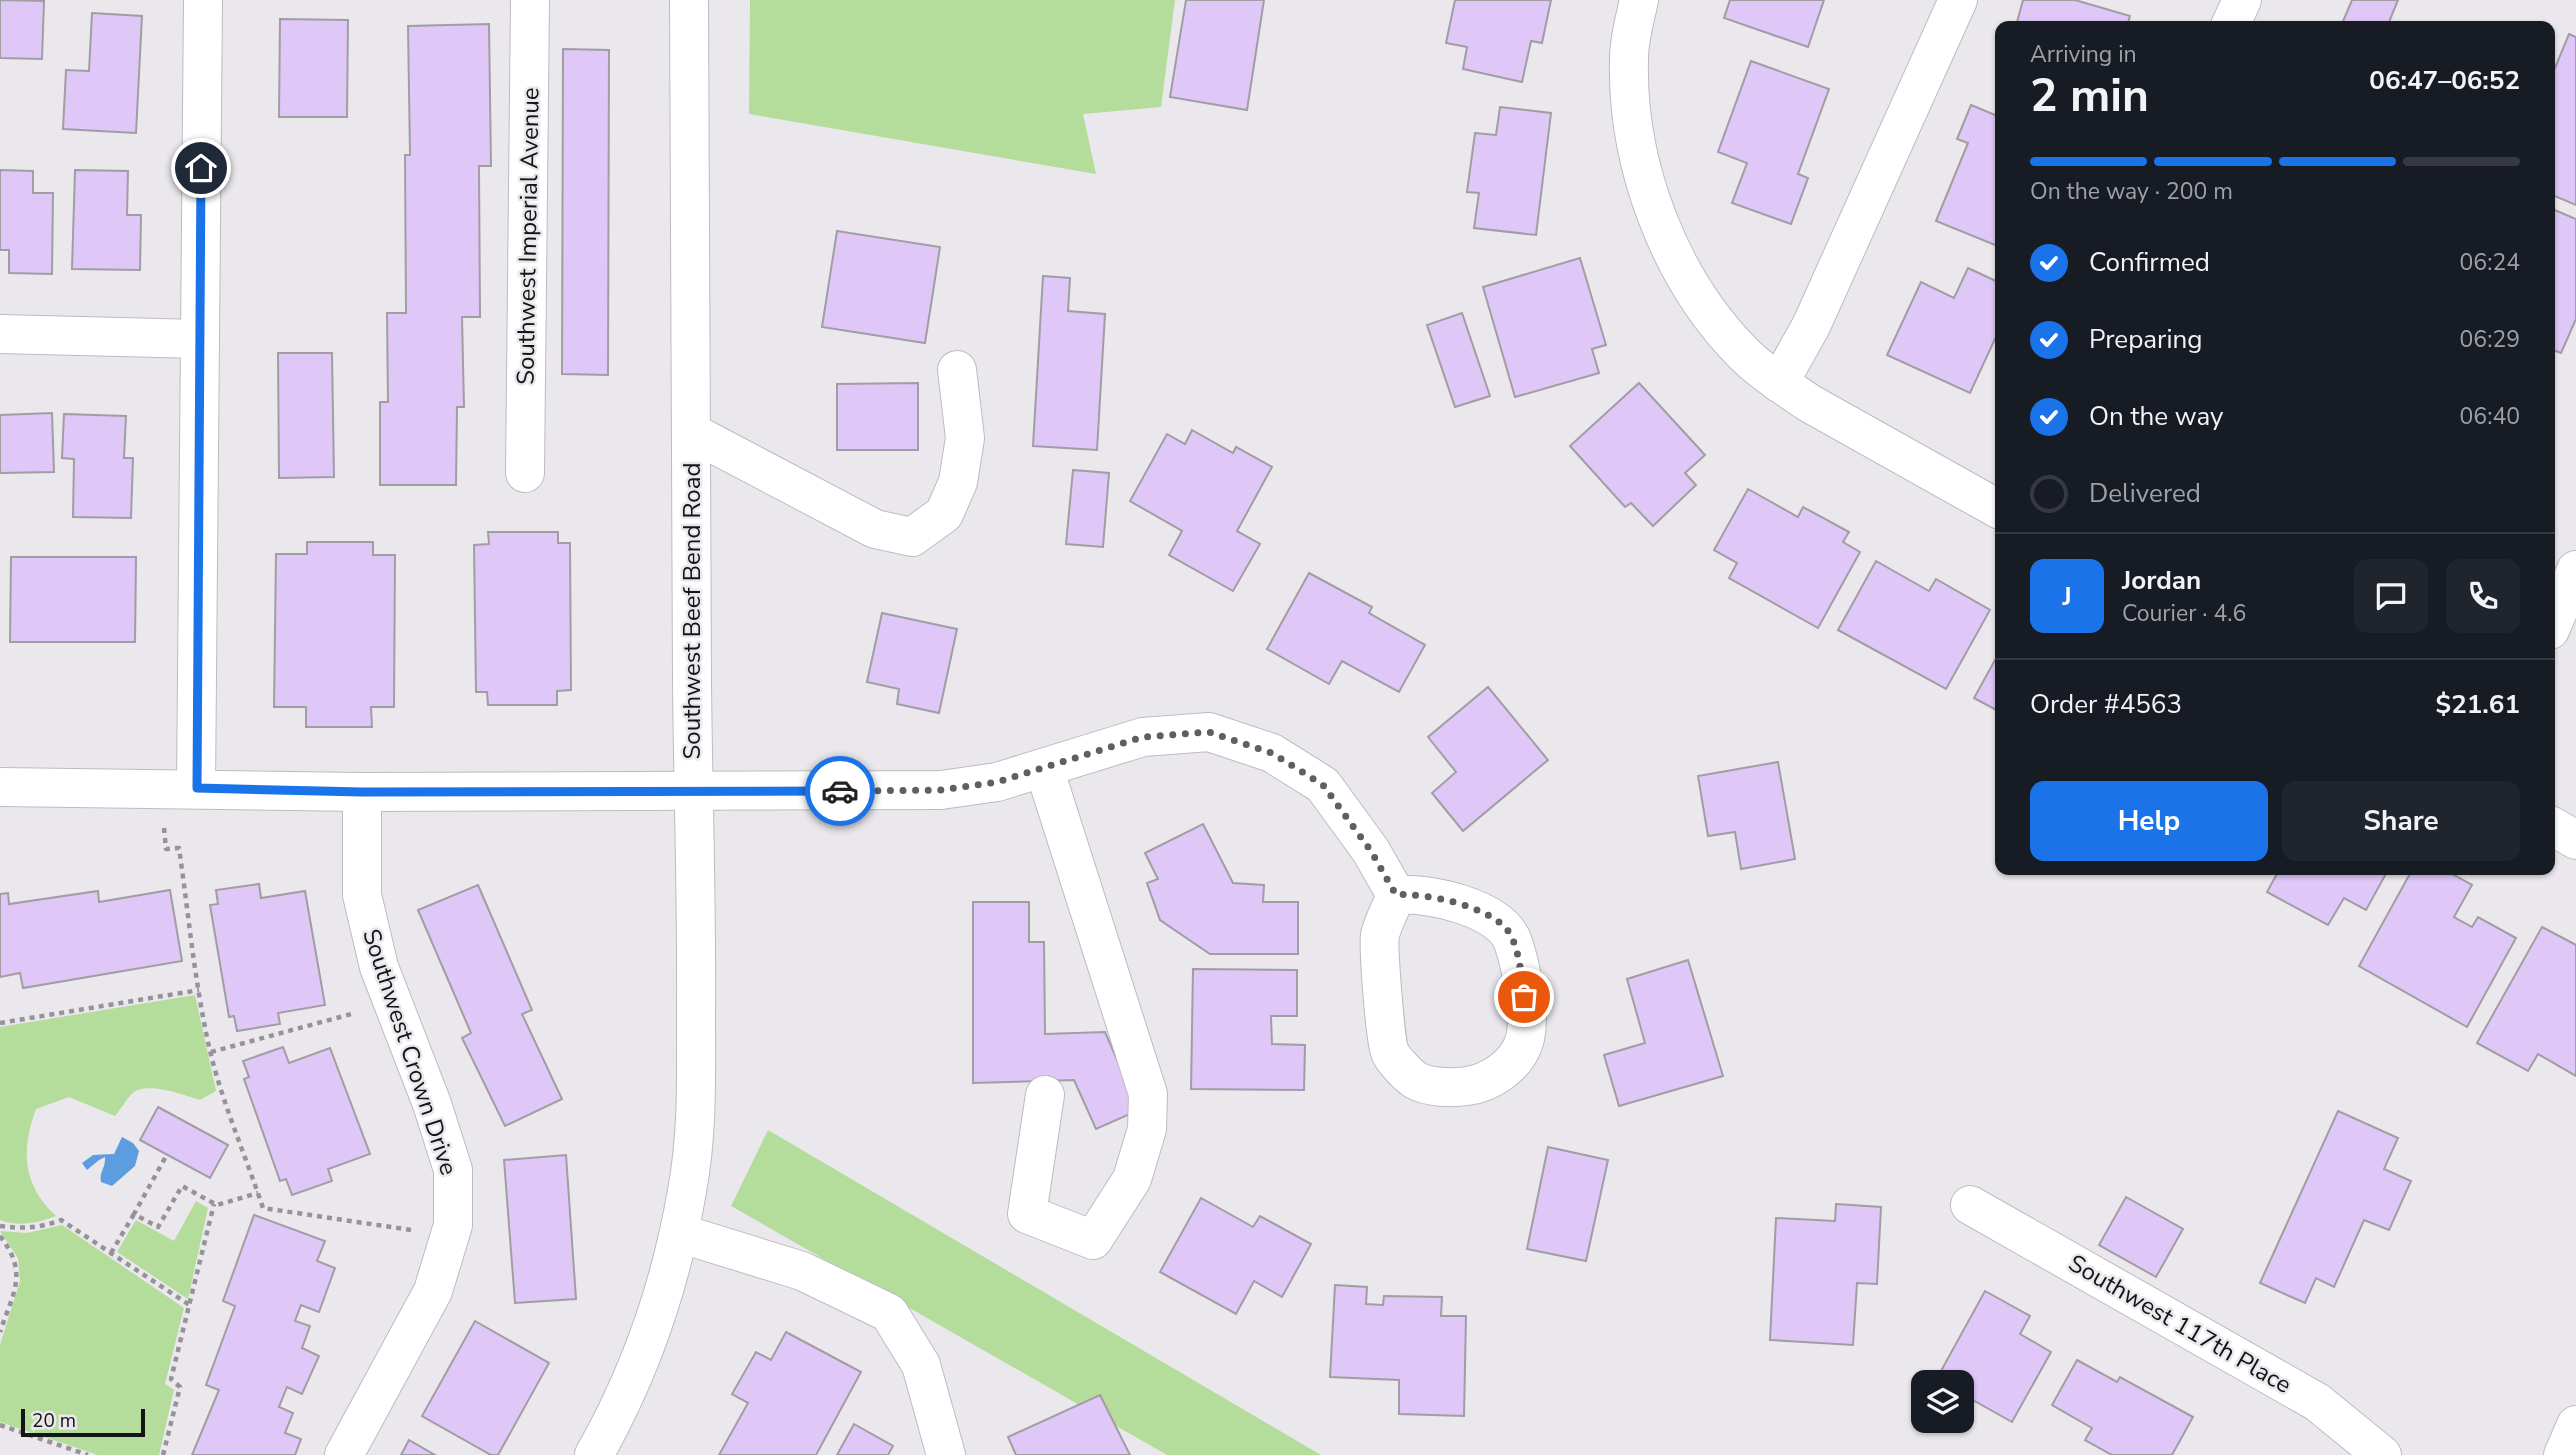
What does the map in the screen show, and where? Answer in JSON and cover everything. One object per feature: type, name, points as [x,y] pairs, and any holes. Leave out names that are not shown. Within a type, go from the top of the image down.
[{"type":"street","points":[[197,788],[203,0]]},
{"type":"street","name":"Southwest Imperial Avenue","points":[[525,473],[530,0]]},
{"type":"street","name":"Southwest Beef Bend Road","points":[[594,1455],[643,1355],[666,1283],[688,1189],[696,1121],[697,925],[693,792],[689,0]]},
{"type":"street","points":[[1639,0],[1629,55],[1630,103],[1639,159],[1665,239],[1687,279],[1741,351],[1779,383],[1840,421],[1995,507]]},
{"type":"street","points":[[1779,383],[1811,326],[1958,0]]},
{"type":"street","points":[[2232,21],[2242,0]]},
{"type":"street","points":[[0,334],[199,339]]},
{"type":"street","points":[[691,432],[875,529],[912,537],[944,514],[958,482],[965,438],[957,370]]},
{"type":"street","points":[[2555,618],[2576,570]]},
{"type":"street","points":[[0,787],[362,792],[941,790],[997,782],[1143,737],[1209,732],[1272,753],[1323,785],[1371,851],[1396,895]]},
{"type":"street","points":[[1044,768],[1148,1094],[1147,1129],[1132,1179],[1093,1240],[1027,1214],[1045,1095]]},
{"type":"street","name":"Southwest Crown Drive","points":[[344,1455],[433,1291],[453,1225],[453,1170],[432,1104],[379,968],[362,895],[362,792]]},
{"type":"street","points":[[2555,828],[2576,840]]},
{"type":"street","points":[[1414,893],[1459,904],[1492,916],[1510,932],[1519,959],[1526,1016],[1524,1042],[1513,1061],[1497,1075],[1478,1084],[1437,1086],[1415,1080],[1390,1053],[1380,936],[1396,895],[1414,893]]},
{"type":"street","name":"Southwest 117th Place","points":[[1970,1205],[2317,1402],[2382,1455]]},
{"type":"street","points":[[678,1233],[802,1271],[888,1313],[921,1365],[946,1455]]},
{"type":"street","points":[[2563,1455],[2576,1425]]},
{"type":"path","points":[[159,789],[166,849],[179,848],[199,990],[220,1090],[263,1208],[450,1235]]},
{"type":"path","points":[[0,1023],[199,990]]},
{"type":"path","points":[[211,1052],[394,1003]]},
{"type":"path","points":[[111,1253],[165,1158]]},
{"type":"path","points":[[134,1214],[158,1227],[182,1186],[218,1205],[258,1193]]},
{"type":"path","points":[[163,1455],[180,1387],[171,1379],[214,1204]]},
{"type":"path","points":[[0,1226],[21,1229],[44,1226],[61,1220],[191,1306]]},
{"type":"path","points":[[0,1236],[16,1262],[18,1278],[0,1332]]},
{"type":"path","points":[[0,1425],[88,1455]]},
{"type":"green space","points":[[750,0],[1175,0],[1161,107],[1083,114],[1096,174],[749,114]]},
{"type":"green space","points":[[195,995],[216,1091],[200,1100],[166,1090],[147,1088],[130,1095],[115,1116],[69,1097],[36,1109],[28,1139],[28,1166],[36,1192],[56,1216],[28,1223],[0,1220],[0,1027]]},
{"type":"green space","points":[[768,1130],[1321,1455],[1167,1455],[731,1206]]},
{"type":"green space","points":[[196,1201],[208,1208],[188,1299],[117,1252],[136,1220],[174,1241]]},
{"type":"green space","points":[[62,1225],[184,1308],[165,1384],[174,1390],[159,1455],[98,1455],[0,1422],[0,1345],[20,1281],[18,1258],[0,1231],[27,1233]]},
{"type":"water","points":[[122,1137],[133,1143],[139,1151],[135,1166],[112,1186],[101,1182],[105,1157],[87,1170],[82,1163],[93,1155],[114,1154]]},
{"type":"building","points":[[0,0],[44,1],[42,59],[0,58]]},
{"type":"building","points":[[1186,0],[1264,0],[1247,110],[1170,97]]},
{"type":"building","points":[[1455,0],[1551,0],[1542,43],[1531,41],[1522,82],[1463,69],[1467,47],[1446,43]]},
{"type":"building","points":[[1730,0],[1824,0],[1808,47],[1724,18]]},
{"type":"building","points":[[2023,0],[2075,0],[2130,16],[2128,21],[2017,21]]},
{"type":"building","points":[[2352,0],[2398,0],[2389,21],[2343,21]]},
{"type":"building","points":[[92,13],[142,16],[136,133],[63,129],[66,70],[89,71]]},
{"type":"building","points":[[280,19],[348,20],[347,117],[279,117]]},
{"type":"building","points":[[489,24],[491,166],[479,166],[480,317],[462,317],[464,407],[457,407],[456,485],[380,485],[380,402],[388,402],[387,313],[406,313],[405,155],[410,155],[408,26]]},
{"type":"building","points":[[2569,34],[2576,37],[2576,205],[2555,196],[2555,68]]},
{"type":"building","points":[[563,49],[609,50],[608,375],[562,374]]},
{"type":"building","points":[[1751,61],[1829,89],[1798,174],[1808,178],[1791,224],[1732,203],[1747,163],[1718,152]]},
{"type":"building","points":[[1971,105],[1995,115],[1995,245],[1936,221],[1968,143],[1957,139]]},
{"type":"building","points":[[1500,107],[1551,113],[1536,235],[1474,228],[1479,193],[1467,192],[1475,133],[1496,135]]},
{"type":"building","points":[[0,170],[33,171],[33,193],[53,193],[52,274],[9,273],[9,250],[0,250]]},
{"type":"building","points":[[75,170],[128,171],[127,215],[141,215],[140,270],[72,269]]},
{"type":"building","points":[[2555,210],[2576,219],[2576,319],[2561,353],[2555,351]]},
{"type":"building","points":[[837,231],[940,247],[925,343],[822,327]]},
{"type":"building","points":[[1580,258],[1606,345],[1592,349],[1599,373],[1515,397],[1483,287]]},
{"type":"building","points":[[1968,268],[1995,281],[1995,339],[1970,393],[1887,355],[1921,282],[1954,298]]},
{"type":"building","points":[[1043,276],[1070,278],[1068,311],[1105,314],[1097,450],[1033,446]]},
{"type":"building","points":[[1462,313],[1490,396],[1455,407],[1427,325]]},
{"type":"building","points":[[278,353],[332,353],[334,477],[279,478]]},
{"type":"building","points":[[918,383],[918,450],[837,450],[837,384]]},
{"type":"building","points":[[1639,383],[1705,455],[1685,473],[1696,485],[1653,526],[1631,503],[1625,507],[1570,446]]},
{"type":"building","points":[[52,413],[54,472],[0,473],[0,415]]},
{"type":"building","points":[[64,414],[126,416],[124,458],[133,458],[131,518],[73,517],[74,459],[62,458]]},
{"type":"building","points":[[1192,430],[1233,453],[1236,447],[1272,467],[1237,531],[1260,544],[1233,591],[1169,555],[1182,531],[1130,501],[1167,434],[1185,444]]},
{"type":"building","points":[[1073,470],[1109,473],[1103,547],[1066,544]]},
{"type":"building","points":[[1748,489],[1798,517],[1803,507],[1849,532],[1843,542],[1860,552],[1818,628],[1729,578],[1737,563],[1714,550]]},
{"type":"building","points":[[488,532],[558,532],[558,543],[570,543],[571,690],[557,691],[557,705],[488,705],[487,692],[476,692],[474,545],[489,544]]},
{"type":"building","points":[[307,542],[373,542],[373,555],[395,555],[394,707],[371,707],[372,727],[306,727],[306,707],[274,707],[276,554],[307,554]]},
{"type":"building","points":[[11,557],[136,557],[135,642],[10,642]]},
{"type":"building","points":[[1876,561],[1929,591],[1936,579],[1990,610],[1946,689],[1838,630]]},
{"type":"building","points":[[1309,573],[1372,607],[1369,613],[1425,645],[1399,692],[1342,661],[1329,684],[1267,649]]},
{"type":"building","points":[[882,613],[957,629],[939,713],[897,704],[899,689],[867,682]]},
{"type":"building","points":[[1995,660],[1995,709],[1974,698]]},
{"type":"building","points":[[1488,687],[1548,760],[1463,831],[1432,793],[1456,772],[1428,737]]},
{"type":"building","points":[[1778,762],[1795,859],[1741,869],[1735,832],[1708,836],[1698,776]]},
{"type":"building","points":[[1203,824],[1233,883],[1264,885],[1263,902],[1298,902],[1298,954],[1210,954],[1160,920],[1147,883],[1158,879],[1145,853]]},
{"type":"building","points":[[2276,875],[2385,875],[2366,910],[2344,898],[2328,925],[2267,892]]},
{"type":"building","points":[[2409,875],[2454,875],[2472,885],[2454,917],[2472,927],[2478,917],[2516,938],[2467,1027],[2359,966]]},
{"type":"building","points":[[259,884],[261,898],[305,891],[325,1005],[278,1013],[280,1024],[237,1031],[234,1016],[229,1017],[210,905],[218,904],[216,890]]},
{"type":"building","points":[[478,885],[532,1010],[522,1014],[562,1099],[505,1126],[462,1038],[471,1033],[418,910]]},
{"type":"building","points":[[170,890],[182,961],[23,988],[20,973],[0,977],[0,894],[8,893],[9,904],[98,891],[99,902]]},
{"type":"building","points":[[973,902],[1029,902],[1029,942],[1044,942],[1045,1034],[1105,1032],[1139,1110],[1096,1129],[1074,1080],[973,1083]]},
{"type":"building","points":[[2542,927],[2576,945],[2576,1076],[2538,1054],[2528,1071],[2477,1043]]},
{"type":"building","points":[[1688,960],[1723,1076],[1619,1106],[1604,1055],[1645,1043],[1627,979]]},
{"type":"building","points":[[1193,969],[1297,970],[1297,1016],[1271,1016],[1272,1044],[1305,1045],[1304,1090],[1191,1089]]},
{"type":"building","points":[[283,1047],[289,1063],[330,1048],[370,1154],[328,1169],[332,1181],[292,1195],[286,1179],[280,1181],[244,1079],[249,1077],[243,1061]]},
{"type":"building","points":[[158,1107],[228,1145],[210,1178],[140,1140]]},
{"type":"building","points":[[2338,1111],[2398,1138],[2384,1169],[2411,1181],[2389,1230],[2364,1220],[2334,1287],[2316,1278],[2305,1303],[2260,1283]]},
{"type":"building","points":[[1548,1147],[1608,1160],[1586,1261],[1527,1249]]},
{"type":"building","points":[[566,1155],[576,1299],[515,1303],[504,1160]]},
{"type":"building","points":[[2126,1197],[2183,1229],[2156,1277],[2099,1245]]},
{"type":"building","points":[[1201,1198],[1253,1227],[1260,1216],[1311,1244],[1282,1297],[1254,1281],[1236,1314],[1160,1272]]},
{"type":"building","points":[[1836,1204],[1881,1207],[1877,1284],[1857,1283],[1853,1345],[1770,1340],[1776,1218],[1835,1221]]},
{"type":"building","points":[[254,1215],[325,1241],[317,1261],[335,1268],[319,1312],[301,1305],[295,1321],[310,1326],[302,1348],[319,1356],[302,1394],[287,1387],[279,1407],[293,1413],[285,1433],[301,1439],[295,1455],[192,1455],[219,1390],[206,1385],[235,1306],[223,1301]]},
{"type":"building","points":[[1335,1285],[1367,1287],[1366,1304],[1383,1305],[1384,1296],[1442,1297],[1441,1316],[1466,1316],[1464,1416],[1399,1414],[1399,1380],[1330,1377]]},
{"type":"building","points":[[1985,1291],[2030,1316],[2020,1334],[2051,1352],[2012,1422],[1974,1401],[1974,1370],[1942,1370]]},
{"type":"building","points":[[475,1321],[549,1363],[498,1455],[491,1455],[422,1416]]},
{"type":"building","points":[[786,1332],[861,1372],[816,1455],[719,1455],[748,1403],[732,1394],[756,1352],[771,1360]]},
{"type":"building","points":[[2077,1360],[2117,1382],[2120,1377],[2193,1417],[2172,1455],[2112,1455],[2085,1440],[2092,1428],[2052,1405]]},
{"type":"building","points":[[1100,1395],[1130,1455],[1016,1455],[1008,1437]]},
{"type":"building","points":[[854,1424],[893,1446],[888,1455],[837,1455]]},
{"type":"building","points":[[409,1440],[435,1455],[401,1455]]},
{"type":"way so far","points":[[840,791],[941,790],[997,782],[1143,737],[1209,732],[1272,753],[1323,785],[1371,851],[1396,895],[1414,893],[1459,904],[1492,916],[1510,932],[1519,959],[1524,997]]},
{"type":"route","points":[[201,168],[197,788],[362,792],[840,791]]}]
